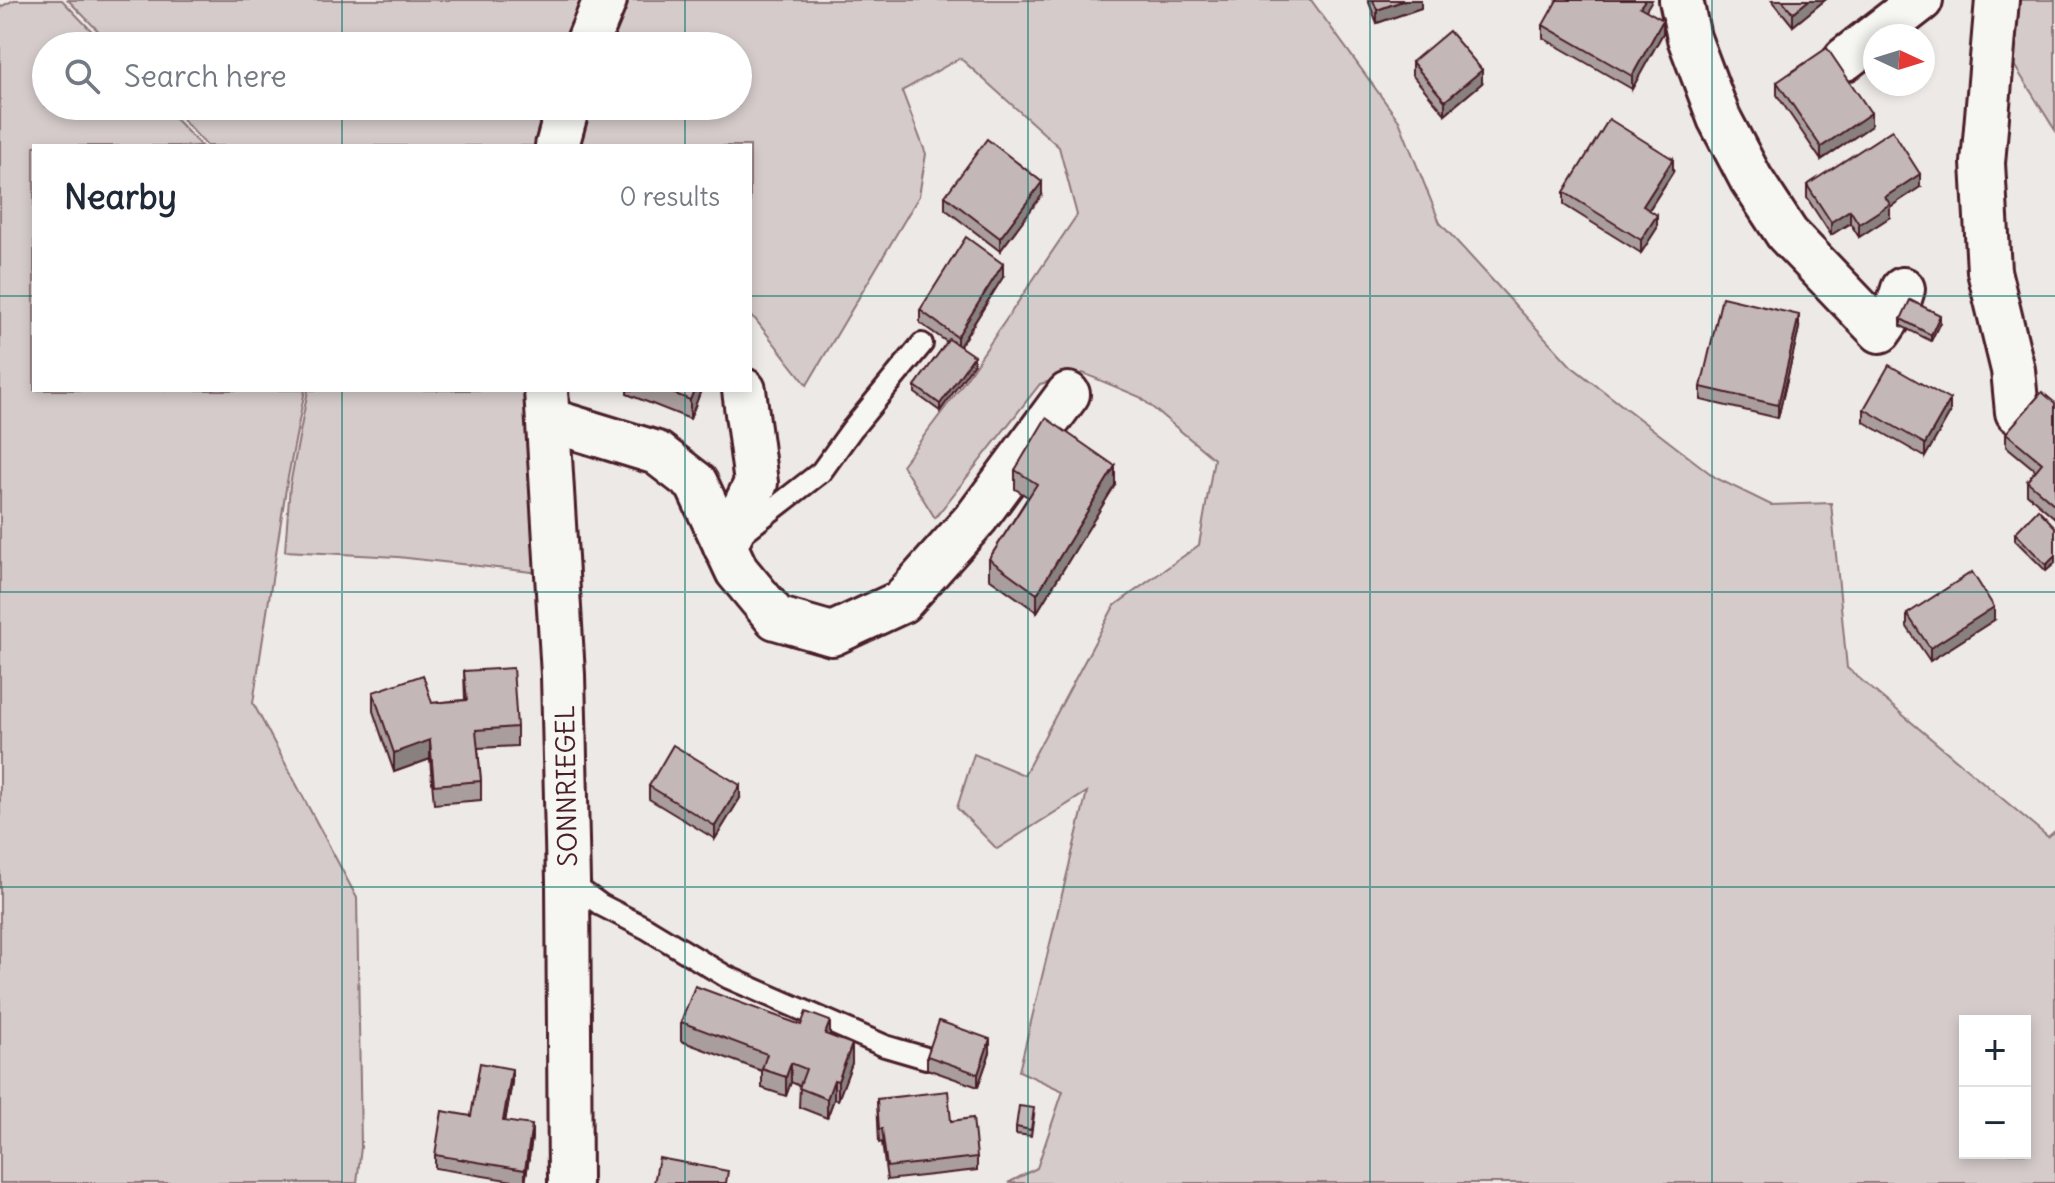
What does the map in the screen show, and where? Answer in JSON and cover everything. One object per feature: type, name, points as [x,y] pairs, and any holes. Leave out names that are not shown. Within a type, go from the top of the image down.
[{"type":"street","points":[[592,32],[605,0]]},
{"type":"street","points":[[1681,0],[1689,38],[1719,118],[1751,179],[1787,234],[1880,331],[1898,305],[1903,289]]},
{"type":"street","points":[[1845,59],[1921,0]]},
{"type":"street","points":[[1997,0],[1983,163],[1989,271],[2013,370],[2017,412]]},
{"type":"street","points":[[558,144],[564,120]]},
{"type":"street","points":[[725,546],[756,483],[744,392]]},
{"type":"street","points":[[547,405],[657,453],[696,483],[737,571],[776,618],[832,634],[901,602],[977,517],[1068,394]]},
{"type":"street","name":"SONNRIEGEL","points":[[547,405],[563,675],[570,1183]]},
{"type":"lane","points":[[725,546],[821,472],[922,344]]},
{"type":"lane","points":[[568,881],[601,905],[727,977],[885,1046],[926,1058]]},
{"type":"shaded area","points":[[14,0],[62,0],[93,32],[32,32],[32,120],[176,120],[199,144],[32,144],[32,392],[305,392],[287,482],[253,703],[357,898],[361,1147],[357,1183],[0,1183],[0,7]]},
{"type":"shaded area","points":[[68,0],[601,0],[587,32],[99,32]]},
{"type":"shaded area","points":[[628,0],[1311,0],[1399,121],[1440,223],[1571,366],[1716,478],[1771,505],[1831,503],[1847,668],[2048,837],[2055,831],[2055,1183],[1008,1183],[1037,1168],[1063,1091],[1019,1071],[1087,792],[997,849],[957,808],[974,754],[1024,775],[1114,606],[1199,545],[1214,459],[1140,397],[1083,373],[1040,384],[935,518],[902,465],[957,392],[1077,215],[1059,147],[960,58],[902,91],[926,154],[919,196],[807,385],[752,317],[752,144],[571,144],[580,120],[752,120],[752,32],[615,32]]},
{"type":"shaded area","points":[[1973,0],[2055,0],[2055,130]]},
{"type":"shaded area","points":[[183,120],[554,120],[545,144],[205,144]]},
{"type":"shaded area","points":[[308,392],[535,392],[550,574],[398,557],[285,551],[290,485]]},
{"type":"building","points":[[1373,0],[1405,0],[1377,10]]},
{"type":"building","points":[[1557,0],[1645,0],[1640,7],[1663,20],[1632,76],[1543,25]]},
{"type":"building","points":[[1782,0],[1809,0],[1793,13]]},
{"type":"building","points":[[1449,31],[1482,70],[1445,101],[1412,62]]},
{"type":"building","points":[[1827,48],[1871,113],[1821,147],[1777,82]]},
{"type":"building","points":[[1609,119],[1673,159],[1643,206],[1657,215],[1641,240],[1564,192]]},
{"type":"building","points":[[1892,130],[1920,174],[1885,197],[1890,204],[1859,224],[1850,210],[1831,222],[1807,185]]},
{"type":"building","points":[[987,139],[1042,182],[1000,238],[945,196]]},
{"type":"building","points":[[966,237],[1003,264],[957,337],[920,310]]},
{"type":"building","points":[[1722,297],[1799,315],[1778,405],[1701,387]]},
{"type":"building","points":[[1910,300],[1940,315],[1931,335],[1901,319]]},
{"type":"building","points":[[949,339],[974,356],[940,404],[915,386]]},
{"type":"building","points":[[1889,365],[1950,400],[1925,444],[1864,409]]},
{"type":"building","points":[[670,392],[693,392],[690,400]]},
{"type":"building","points":[[2042,392],[2055,403],[2055,505],[2027,481],[2042,463],[2006,433]]},
{"type":"building","points":[[1046,418],[1115,466],[1037,594],[989,559],[1037,484],[1015,470]]},
{"type":"building","points":[[2038,509],[2055,527],[2055,556],[2046,565],[2015,533]]},
{"type":"building","points":[[1972,572],[1994,607],[1930,648],[1907,614]]},
{"type":"building","points":[[513,668],[517,727],[476,730],[481,781],[434,785],[430,740],[394,753],[373,692],[423,675],[432,703],[467,700],[464,671]]},
{"type":"building","points":[[673,745],[740,785],[715,826],[649,786]]},
{"type":"building","points":[[695,986],[801,1025],[806,1012],[830,1021],[825,1034],[852,1044],[838,1081],[834,1080],[827,1099],[799,1088],[806,1069],[791,1063],[786,1077],[762,1069],[767,1054],[681,1022]]},
{"type":"building","points":[[939,1021],[990,1039],[978,1074],[927,1056]]},
{"type":"building","points":[[480,1063],[512,1069],[503,1121],[532,1125],[525,1170],[435,1155],[442,1111],[471,1116]]},
{"type":"building","points":[[948,1091],[951,1121],[973,1118],[977,1157],[887,1167],[877,1099]]},
{"type":"building","points":[[1019,1106],[1034,1108],[1031,1130],[1016,1127]]},
{"type":"building","points":[[659,1158],[728,1171],[726,1183],[654,1183]]}]
